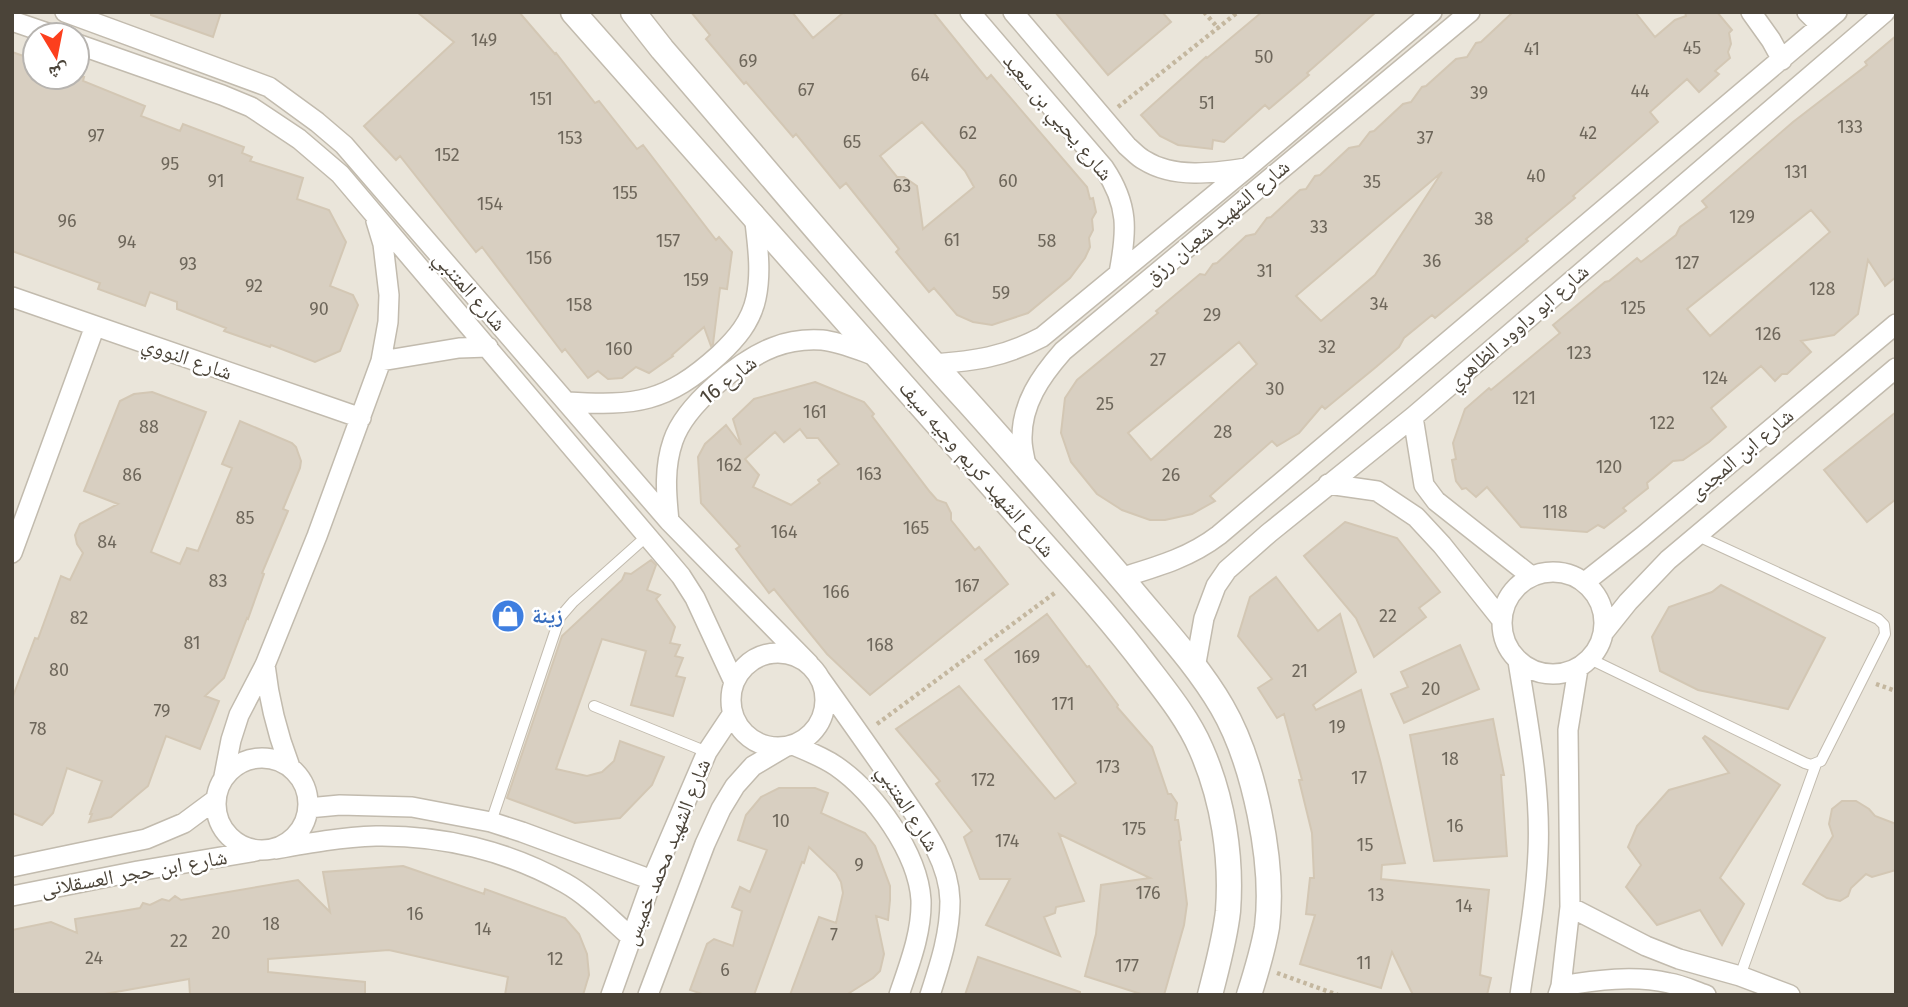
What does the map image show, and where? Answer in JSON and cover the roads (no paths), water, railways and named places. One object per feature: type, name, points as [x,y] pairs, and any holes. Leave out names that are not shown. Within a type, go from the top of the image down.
[{"type":"street","name":"شارع المتنبي","points":[[65,12],[269,88],[317,122],[351,153],[669,521],[814,671],[861,735],[937,850],[950,899],[943,956],[930,995]]},
{"type":"street","name":"شارع الشهيد كريم وجيه سيف","points":[[573,12],[754,213],[1074,579],[1170,696],[1201,749],[1215,787],[1230,871],[1221,953],[1210,995]]},
{"type":"street","name":"شارع الشهيد كريم وجيه سيف","points":[[633,12],[671,60],[933,364],[1027,467],[1195,668],[1222,707],[1239,743],[1253,785],[1264,834],[1268,872],[1267,926],[1249,995]]},
{"type":"street","name":"شارع يحيي بن سعيد","points":[[970,12],[1104,168],[1115,185],[1125,222],[1119,273]]},
{"type":"street","name":"شارع يحيي بن سعيد","points":[[1013,12],[1128,146],[1144,160],[1164,169],[1188,173],[1248,168]]},
{"type":"street","name":"شارع الشهيد شعبان رزق","points":[[933,364],[974,361],[1002,355],[1023,347],[1051,330],[1432,12]]},
{"type":"street","name":"شارع الشهيد شعبان رزق","points":[[1027,467],[1022,440],[1024,418],[1044,373],[1063,351],[1471,12]]},
{"type":"street","points":[[1751,12],[1782,60]]},
{"type":"street","name":"شارع ابو داوود الظاهري","points":[[1120,578],[1185,557],[1219,535],[1782,60],[1814,19],[1836,12]]},
{"type":"street","name":"شارع ابو داوود الظاهري","points":[[1195,668],[1207,610],[1216,586],[1227,570],[1328,484],[1413,417],[1885,12]]},
{"type":"street","name":"شارع المتنبي","points":[[91,49],[251,107],[299,139],[340,174],[681,576],[695,598],[734,682]]},
{"type":"street","name":"شارع 16","points":[[567,402],[603,404],[650,399],[674,389],[701,371],[728,346],[747,324],[756,300],[760,273],[754,213]]},
{"type":"street","points":[[224,776],[238,764],[255,758],[273,759],[290,767],[301,778],[307,793],[308,808],[303,826],[292,840],[266,850],[239,845],[225,833],[217,818],[215,800],[224,776],[239,715],[265,665],[317,536],[381,361],[388,322],[389,295],[383,244],[375,215]]},
{"type":"street","points":[[1181,223],[1197,239]]},
{"type":"street","name":"شارع النووي","points":[[12,297],[361,418]]},
{"type":"street","name":"شارع ابن المجدى","points":[[1585,582],[1896,324]]},
{"type":"street","points":[[12,553],[95,327]]},
{"type":"street","name":"شارع 16","points":[[669,521],[667,465],[674,438],[690,412],[712,388],[746,362],[774,347],[797,341],[822,340],[879,357]]},
{"type":"street","points":[[381,361],[459,348],[488,347]]},
{"type":"street","name":"شارع ابن المجدى","points":[[1604,632],[1668,560],[1896,368]]},
{"type":"street","points":[[1413,417],[1424,485],[1436,501],[1531,576]]},
{"type":"street","points":[[1328,484],[1377,491],[1416,517],[1501,619]]},
{"type":"street","points":[[1549,571],[1568,573],[1585,582],[1598,596],[1605,614],[1604,632],[1599,647],[1584,664],[1562,674],[1531,670],[1518,661],[1508,649],[1502,635],[1501,619],[1506,601],[1516,587],[1531,576],[1549,571]]},
{"type":"street","points":[[776,653],[794,656],[814,671],[825,693],[824,709],[818,725],[807,737],[789,746],[762,745],[744,733],[733,713],[731,697],[734,682],[744,667],[759,657],[776,653]]},
{"type":"street","points":[[1518,661],[1536,778],[1538,849],[1535,892],[1520,995]]},
{"type":"street","points":[[1584,664],[1568,730],[1570,906],[1559,991],[1607,979],[1672,983],[1706,995]]},
{"type":"street","points":[[265,665],[273,719],[290,767]]},
{"type":"street","name":"شارع الشهيد محمد خميس","points":[[611,995],[652,880],[707,752],[733,713]]},
{"type":"street","name":"شارع المتنبي","points":[[789,746],[835,765],[852,778],[877,806],[909,855],[917,876],[921,901],[918,932],[899,995]]},
{"type":"street","name":"شارع الشهيد محمد خميس","points":[[648,995],[705,844],[735,786],[753,766],[789,746]]},
{"type":"street","name":"شارع ابن حجر العسقلانى","points":[[12,867],[146,839],[184,823],[215,800]]},
{"type":"street","points":[[308,808],[340,805],[412,807],[491,822],[652,880]]},
{"type":"street","name":"شارع ابن حجر العسقلانى","points":[[12,895],[330,839],[377,836],[436,839],[484,849],[523,863],[566,884],[631,937]]},
{"type":"street","points":[[1570,906],[1646,946],[1790,995]]},
{"type":"street","points":[[1672,983],[1679,959]]},
{"type":"lane","points":[[491,822],[560,617],[573,602],[647,536]]},
{"type":"lane","points":[[1698,536],[1878,619],[1884,625],[1885,634],[1823,756],[1816,764],[1740,976]]},
{"type":"lane","points":[[1584,664],[1805,763],[1816,764]]},
{"type":"lane","points":[[594,706],[707,752]]},
{"type":"place","name":"زينة","points":[[508,616]]}]
